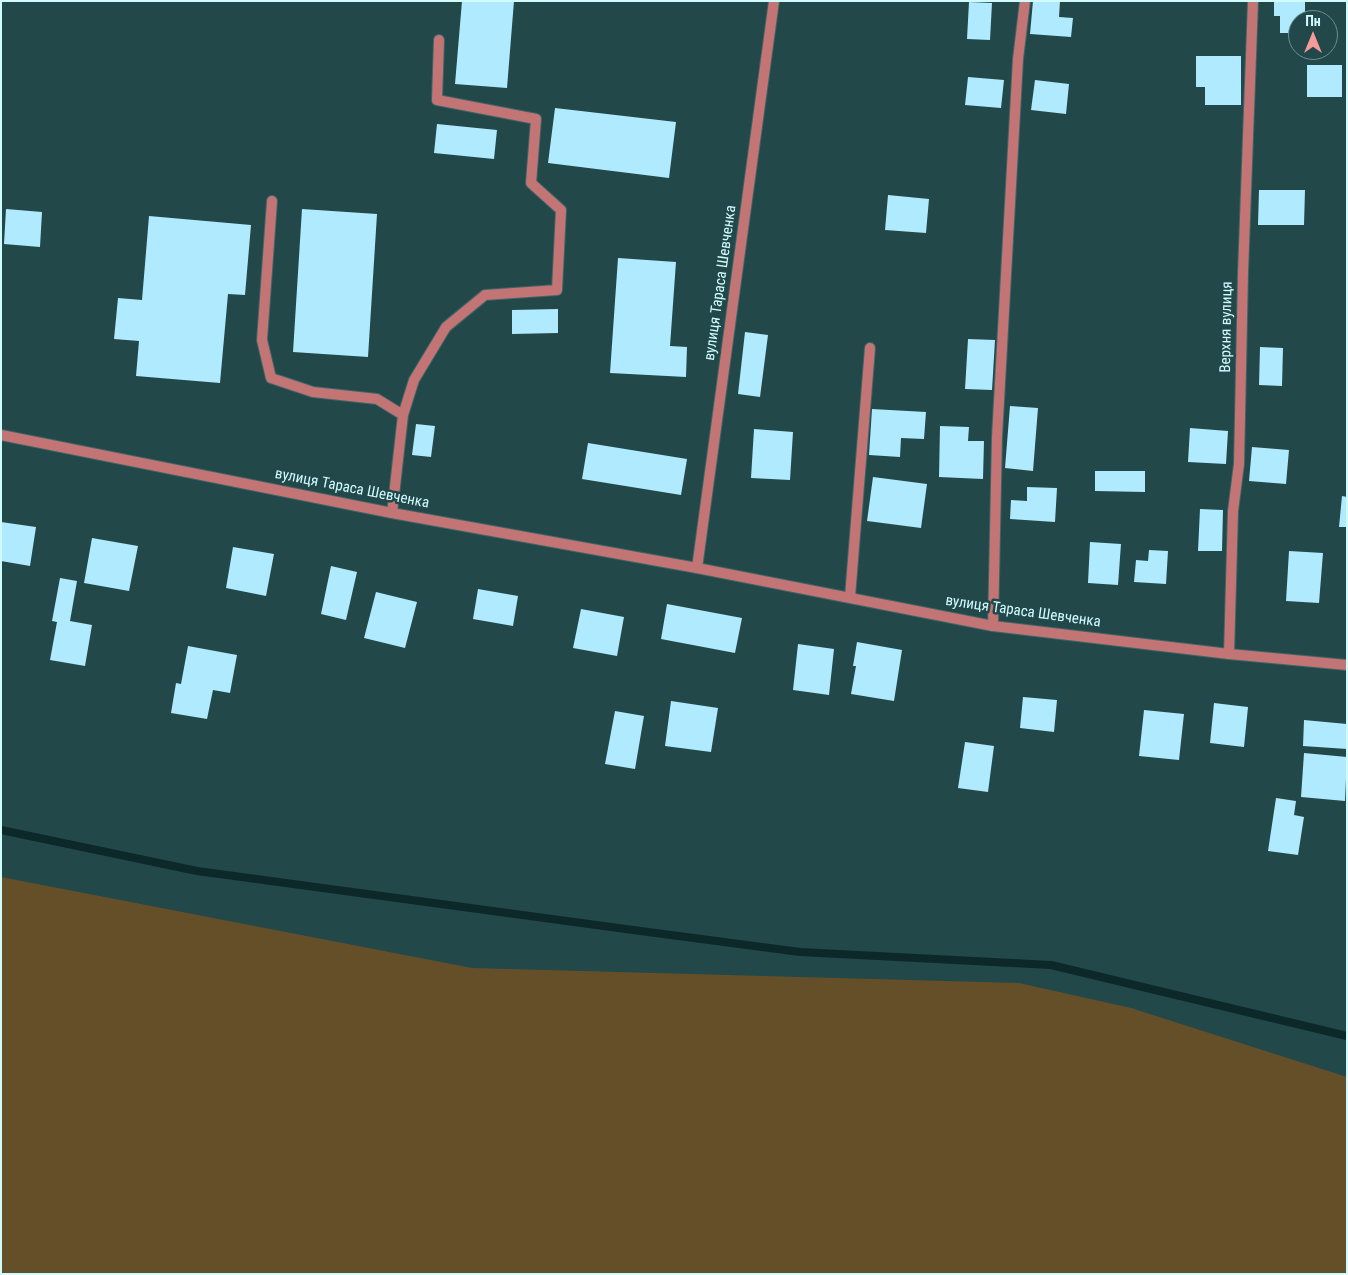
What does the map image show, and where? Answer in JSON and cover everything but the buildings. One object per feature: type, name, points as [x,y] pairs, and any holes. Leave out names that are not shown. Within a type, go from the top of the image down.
[{"type":"street","name":"вулиця Тараса Шевченка","points":[[697,568],[774,1]]},
{"type":"street","points":[[993,626],[997,437],[1018,59],[1024,1]]},
{"type":"street","name":"Верхня вулиця","points":[[1229,654],[1233,511],[1239,464],[1242,273],[1253,1]]},
{"type":"street","points":[[392,513],[403,414],[414,380],[446,326],[485,295],[557,290],[561,210],[531,183],[536,119],[437,100],[439,40]]},
{"type":"street","points":[[272,202],[262,340],[271,378],[313,392],[377,399],[403,414]]},
{"type":"street","points":[[850,597],[870,348]]},
{"type":"street","name":"вулиця Тараса Шевченка","points":[[1,435],[392,513],[697,568],[993,626],[1229,654],[1347,665]]},
{"type":"shaded area","points":[[1,877],[472,968],[1019,983],[1131,1008],[1347,1077],[1347,1274],[1,1274]]},
{"type":"waterway","points":[[1,830],[197,871],[800,952],[1051,965],[1347,1036]]}]
